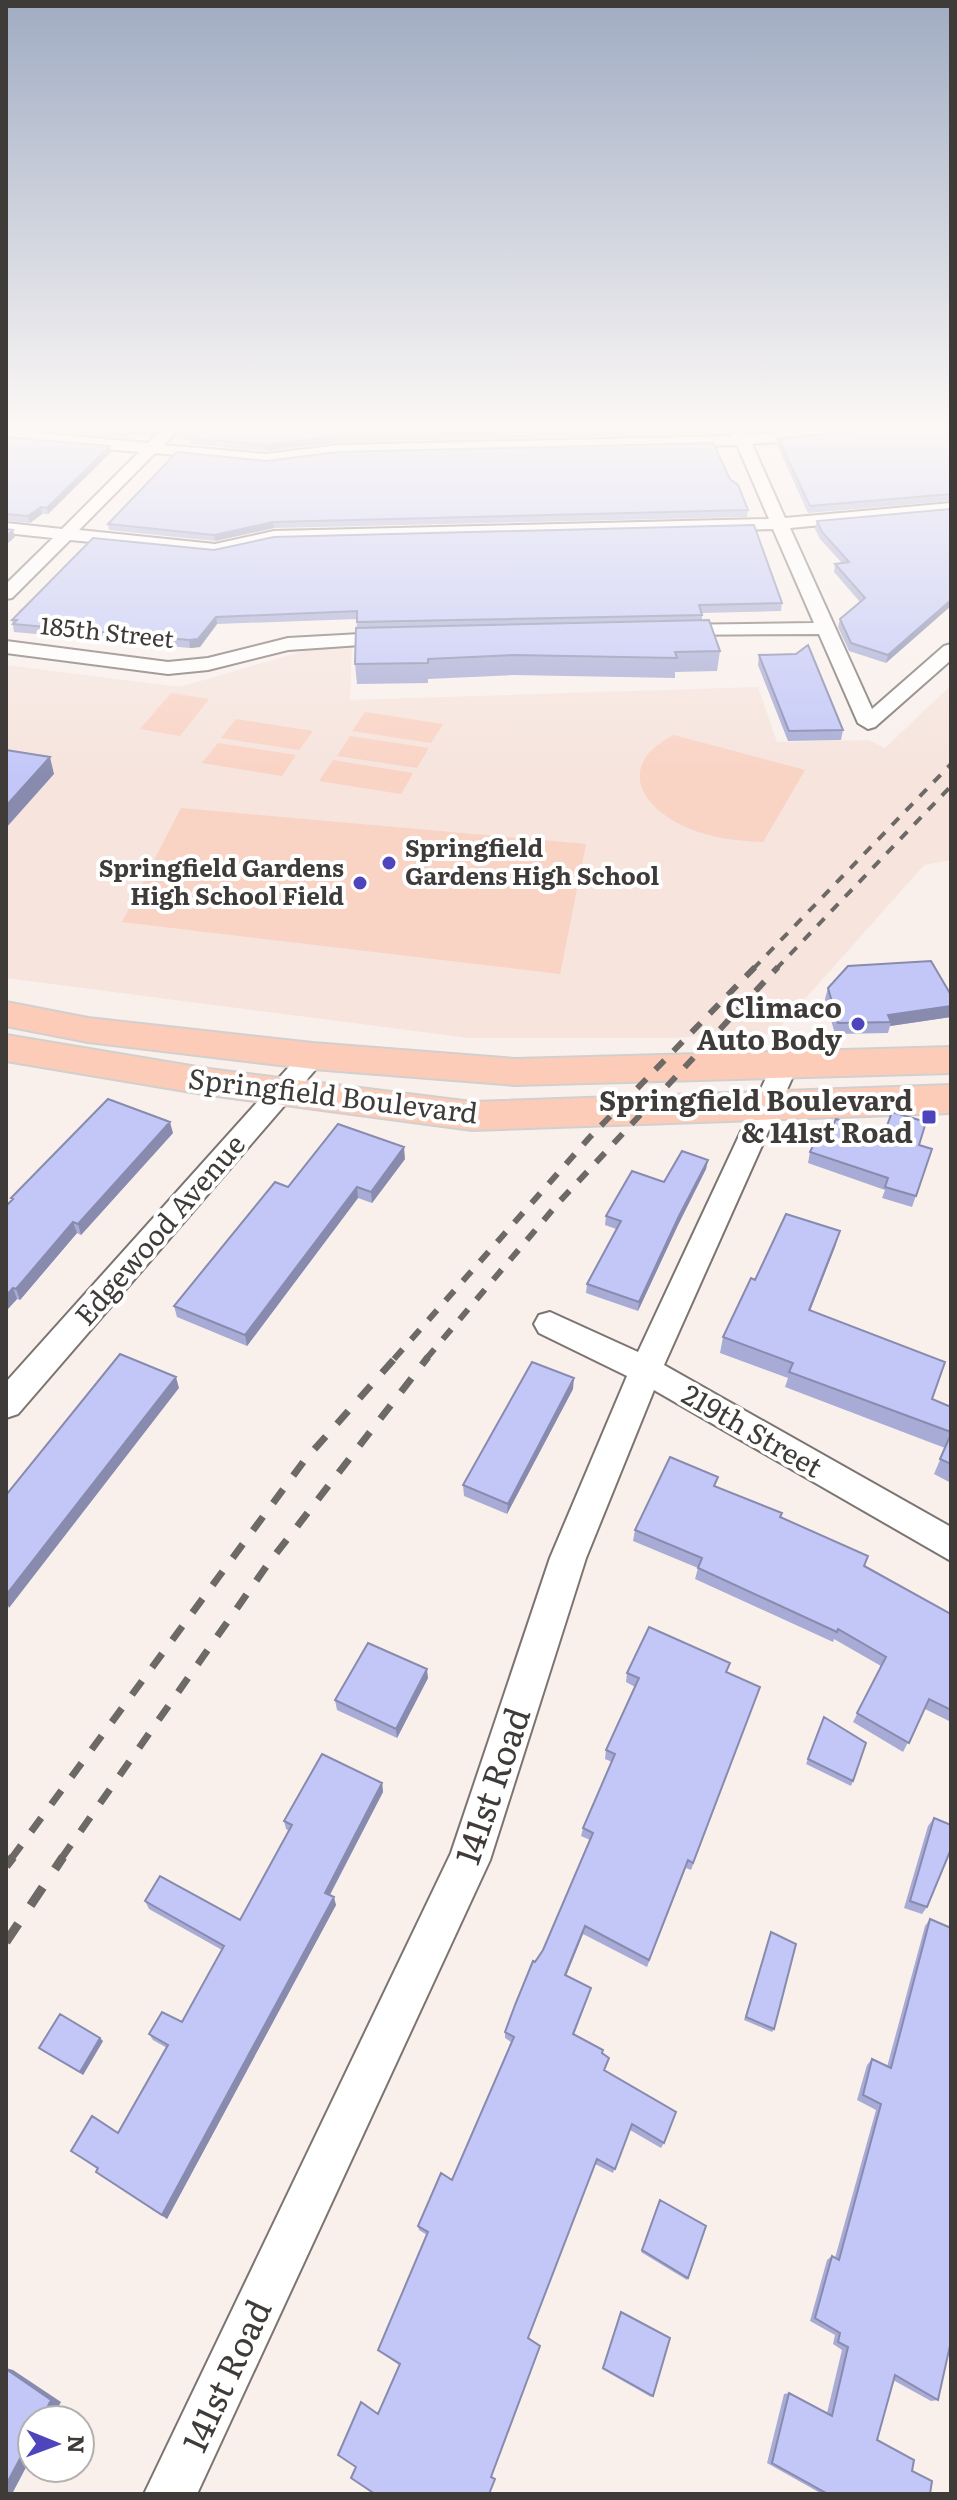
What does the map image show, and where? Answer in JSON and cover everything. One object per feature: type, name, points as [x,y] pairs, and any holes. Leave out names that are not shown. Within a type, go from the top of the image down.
[{"type":"main road","name":"Springfield Boulevard","points":[[6,1014],[88,1030],[313,1056],[515,1072],[951,1060]]},
{"type":"main road","name":"Springfield Boulevard","points":[[6,1048],[281,1092],[472,1116],[768,1103],[951,1099]]},
{"type":"street","points":[[6,594],[55,545]]},
{"type":"street","points":[[172,545],[215,549],[235,545]]},
{"type":"street","points":[[787,545],[868,723],[951,650]]},
{"type":"street","points":[[649,632],[823,628]]},
{"type":"street","name":"185th Street","points":[[6,647],[168,668],[208,664],[301,642],[410,638]]},
{"type":"street","name":"Edgewood Avenue","points":[[6,1404],[313,1056]]},
{"type":"street","name":"141st Road","points":[[170,2494],[469,1860],[568,1558],[646,1370],[785,1065]]},
{"type":"street","name":"219th Street","points":[[550,1324],[646,1370],[951,1545]]},
{"type":"shaded area","name":"Springfield Gardens High School","points":[[352,646],[350,700],[758,687],[777,742],[869,740],[885,748],[951,685],[951,860],[924,865],[774,1034],[737,1033],[671,1038],[469,1038],[6,978],[6,665],[180,687],[307,650]]},
{"type":"shaded area","points":[[171,693],[209,699],[180,736],[140,729]]},
{"type":"shaded area","points":[[365,712],[443,724],[431,743],[352,731]]},
{"type":"shaded area","points":[[236,719],[313,731],[299,750],[221,738]]},
{"type":"shaded area","points":[[674,735],[805,770],[763,842],[725,838],[688,828],[657,809],[647,797],[640,772],[645,759],[656,746]]},
{"type":"shaded area","points":[[350,736],[429,748],[417,768],[337,756]]},
{"type":"shaded area","points":[[218,743],[296,755],[282,776],[202,763]]},
{"type":"shaded area","points":[[333,760],[413,773],[401,794],[319,781]]},
{"type":"shaded area","name":"Springfield Gardens High School Field","points":[[181,808],[586,844],[560,974],[122,922]]},
{"type":"building","points":[[86,545],[160,545],[214,550],[239,545],[761,545],[782,603],[699,605],[702,615],[357,622],[357,611],[216,617],[198,639],[189,640],[13,624],[17,620],[12,620]]},
{"type":"building","points":[[833,545],[951,545],[951,600],[888,655],[851,643],[840,619],[865,598],[835,564],[849,562]]},
{"type":"building","points":[[709,620],[720,651],[675,652],[677,658],[514,655],[428,659],[428,663],[355,664],[356,628]]},
{"type":"building","points":[[808,645],[843,730],[789,731],[759,655],[796,654]]},
{"type":"building","points":[[6,750],[50,757],[6,806]]},
{"type":"building","points":[[931,961],[951,995],[951,1006],[888,1015],[891,1022],[838,1023],[828,988],[848,966]]},
{"type":"building","points":[[108,1099],[170,1122],[78,1224],[73,1222],[16,1289],[13,1288],[6,1296],[6,1206]]},
{"type":"building","points":[[892,1112],[926,1122],[919,1145],[932,1149],[916,1196],[885,1187],[888,1178],[810,1152],[824,1123],[833,1125],[836,1119],[884,1134]]},
{"type":"building","points":[[338,1124],[404,1147],[371,1192],[357,1187],[245,1335],[174,1306],[275,1182],[288,1187]]},
{"type":"building","points":[[682,1151],[708,1160],[639,1302],[587,1284],[621,1221],[606,1216],[632,1171],[664,1182]]},
{"type":"building","points":[[786,1214],[840,1231],[809,1310],[945,1362],[932,1399],[951,1407],[951,1432],[789,1372],[793,1363],[723,1337],[751,1278],[755,1280]]},
{"type":"building","points":[[120,1354],[176,1377],[6,1595],[6,1495]]},
{"type":"building","points":[[532,1362],[574,1378],[508,1504],[463,1485]]},
{"type":"building","points":[[951,1434],[951,1464],[940,1459]]},
{"type":"building","points":[[670,1457],[718,1477],[714,1486],[782,1513],[780,1517],[868,1556],[864,1566],[951,1614],[951,1710],[929,1699],[909,1743],[857,1713],[886,1657],[838,1629],[837,1632],[698,1568],[702,1558],[635,1530]]},
{"type":"building","points":[[649,1627],[730,1663],[726,1672],[760,1687],[693,1863],[688,1860],[649,1960],[585,1926],[565,1975],[591,1988],[573,2034],[603,2050],[602,2053],[609,2058],[604,2070],[676,2112],[664,2143],[632,2124],[615,2169],[597,2159],[528,2338],[540,2346],[491,2477],[495,2479],[489,2494],[375,2494],[351,2478],[356,2467],[338,2455],[361,2402],[378,2414],[400,2364],[378,2350],[428,2232],[418,2226],[441,2173],[452,2180],[514,2037],[505,2032],[515,2005],[533,1961],[543,1950],[593,1833],[583,1828],[615,1754],[606,1750],[639,1678],[627,1673]]},
{"type":"building","points":[[368,1643],[427,1669],[396,1729],[335,1700]]},
{"type":"building","points":[[824,1717],[866,1743],[853,1781],[808,1759]]},
{"type":"building","points":[[322,1754],[382,1783],[325,1893],[334,1897],[162,2215],[96,2172],[98,2168],[71,2151],[92,2116],[118,2133],[168,2045],[149,2034],[162,2012],[182,2022],[224,1946],[145,1901],[160,1876],[240,1920],[292,1825],[284,1821]]},
{"type":"building","points":[[934,1818],[951,1825],[951,1849],[927,1907],[910,1901]]},
{"type":"building","points":[[930,1919],[951,1928],[951,2341],[938,2400],[895,2375],[877,2440],[914,2460],[912,2471],[932,2481],[930,2494],[828,2494],[772,2463],[789,2393],[832,2416],[848,2347],[838,2342],[840,2333],[815,2318],[832,2256],[839,2260],[881,2104],[863,2095],[872,2059],[891,2068]]},
{"type":"building","points":[[771,1932],[796,1944],[774,2029],[746,2017]]},
{"type":"building","points":[[60,2014],[100,2038],[80,2072],[39,2048]]},
{"type":"building","points":[[660,2200],[706,2226],[688,2278],[642,2250]]},
{"type":"building","points":[[621,2312],[670,2338],[653,2396],[603,2368]]},
{"type":"building","points":[[6,2369],[51,2400],[49,2404],[16,2404],[16,2466],[6,2485]]},
{"type":"railway","points":[[753,969],[951,764]]},
{"type":"railway","points":[[776,969],[951,786]]},
{"type":"railway","points":[[394,1359],[589,1138],[755,967]]},
{"type":"railway","points":[[426,1359],[560,1201],[778,967]]},
{"type":"railway","points":[[11,1859],[304,1461],[396,1357]]},
{"type":"railway","points":[[61,1859],[268,1564],[428,1357]]},
{"type":"railway","points":[[6,1866],[13,1857]]},
{"type":"railway","points":[[6,1942],[63,1857]]},
{"type":"place","name":"Springfield Gardens High School","points":[[389,863]]},
{"type":"place","name":"Springfield Gardens High School Field","points":[[360,883]]},
{"type":"place","name":"Climaco Auto Body","points":[[858,1024]]},
{"type":"place","name":"Springfield Boulevard & 141st Road","points":[[929,1117]]}]
